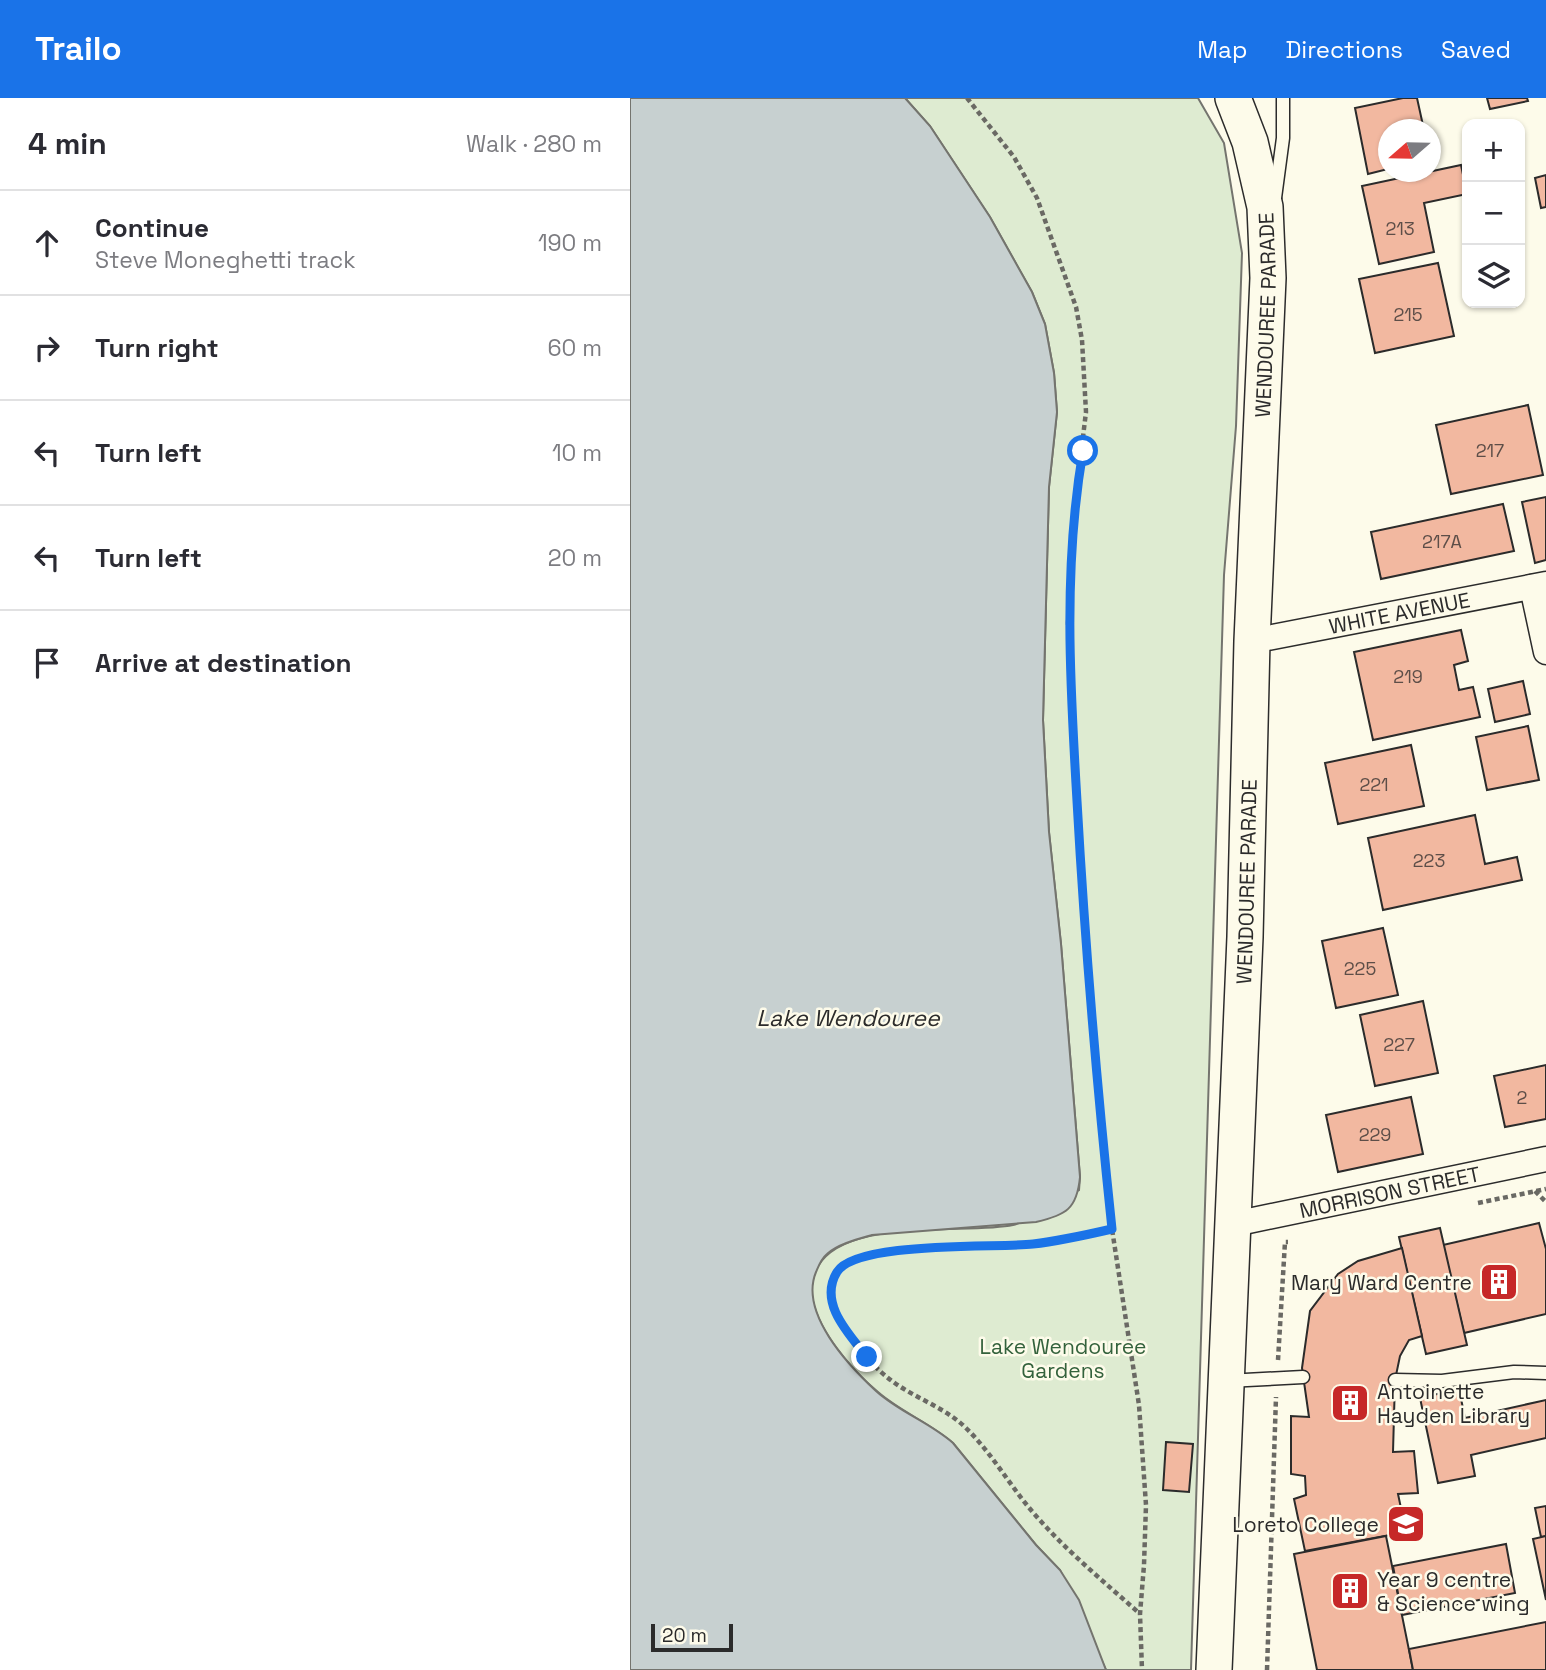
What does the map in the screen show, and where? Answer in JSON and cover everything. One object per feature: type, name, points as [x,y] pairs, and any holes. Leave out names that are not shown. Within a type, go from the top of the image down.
[{"type":"street","name":"WENDOUREE PARADE","points":[[1214,1670],[1245,937],[1252,641],[1268,243],[1265,207],[1258,173],[1250,142],[1233,98]]},
{"type":"street","name":"WHITE AVENUE","points":[[1252,641],[1539,585]]},
{"type":"street","points":[[1539,585],[1546,652]]},
{"type":"street","name":"MORRISON STREET","points":[[1234,1224],[1546,1159]]},
{"type":"lane","points":[[1268,243],[1283,138],[1283,98]]},
{"type":"lane","points":[[1395,1380],[1442,1381],[1514,1372],[1546,1373]]},
{"type":"lane","points":[[1227,1381],[1303,1377]]},
{"type":"path","points":[[967,98],[1014,157],[1037,198],[1076,307],[1082,340],[1086,412],[1078,478],[1068,623],[1082,897],[1112,1229],[1139,1405],[1146,1505],[1140,1614],[1142,1670]]},
{"type":"path","points":[[1535,1191],[1546,1202]]},
{"type":"path","points":[[1112,1229],[1035,1244],[870,1254],[844,1264],[837,1271],[833,1281],[832,1301],[842,1324],[867,1357],[905,1391],[958,1421],[983,1447],[1041,1521],[1140,1614]]},
{"type":"path","points":[[1267,1670],[1277,1377],[1285,1242]]},
{"type":"green space","name":"Lake Wendouree Gardens","points":[[905,98],[1198,98],[1224,143],[1242,253],[1236,426],[1224,575],[1191,1670],[1106,1670],[1060,1570],[1036,1545],[953,1443],[887,1399],[857,1372],[827,1334],[814,1306],[812,1293],[817,1267],[835,1249],[861,1238],[892,1232],[990,1228],[1020,1223],[1079,1190],[1080,1177],[1049,832],[1043,720],[1049,487],[1057,412],[1054,373],[1045,324],[1032,292],[990,217],[930,126]]},
{"type":"water","name":"Lake Wendouree","points":[[630,98],[905,98],[930,126],[990,217],[1032,292],[1045,324],[1054,373],[1057,412],[1049,487],[1043,720],[1049,832],[1080,1177],[1076,1197],[1062,1213],[1036,1222],[872,1235],[848,1242],[823,1258],[816,1272],[813,1288],[814,1304],[820,1321],[852,1367],[885,1398],[953,1443],[1036,1545],[1060,1570],[1079,1600],[1106,1670],[630,1670]]},
{"type":"building","points":[[1403,98],[1417,98],[1422,119],[1378,119],[1378,172],[1368,174],[1355,108]]},
{"type":"building","points":[[1487,98],[1527,98],[1528,101],[1490,109]]},
{"type":"building","points":[[1461,165],[1462,195],[1424,203],[1434,252],[1379,264],[1362,186],[1381,182],[1441,182],[1441,169]]},
{"type":"building","points":[[1546,175],[1546,207],[1541,208],[1535,178]]},
{"type":"building","points":[[1438,263],[1454,336],[1375,353],[1359,279]]},
{"type":"building","points":[[1528,405],[1543,475],[1451,494],[1436,425]]},
{"type":"building","points":[[1546,497],[1546,560],[1535,563],[1522,502]]},
{"type":"building","points":[[1503,504],[1514,551],[1381,579],[1371,532]]},
{"type":"building","points":[[1461,630],[1468,661],[1454,665],[1459,690],[1473,687],[1480,717],[1373,740],[1354,652]]},
{"type":"building","points":[[1523,681],[1530,714],[1495,722],[1488,689]]},
{"type":"building","points":[[1528,726],[1539,780],[1487,790],[1476,737]]},
{"type":"building","points":[[1411,745],[1424,806],[1338,824],[1325,763]]},
{"type":"building","points":[[1475,815],[1485,864],[1517,857],[1522,880],[1383,910],[1368,838]]},
{"type":"building","points":[[1383,928],[1398,995],[1336,1008],[1322,941]]},
{"type":"building","points":[[1423,1001],[1438,1073],[1375,1086],[1360,1015]]},
{"type":"building","points":[[1546,1065],[1546,1119],[1505,1127],[1494,1076]]},
{"type":"building","points":[[1411,1097],[1423,1154],[1338,1172],[1326,1115]]},
{"type":"building","name":"Mary Ward Centre","points":[[1539,1223],[1546,1249],[1546,1314],[1464,1333],[1443,1245]]},
{"type":"building","points":[[1440,1228],[1467,1345],[1426,1354],[1399,1237]]},
{"type":"building","name":"Antoinette Hayden Library","points":[[1402,1248],[1422,1336],[1409,1340],[1400,1356],[1395,1380],[1393,1452],[1414,1451],[1418,1493],[1398,1494],[1406,1532],[1305,1551],[1294,1499],[1306,1495],[1305,1476],[1291,1474],[1291,1416],[1309,1417],[1302,1368],[1310,1311],[1338,1274],[1358,1261]]},
{"type":"building","points":[[1459,1389],[1465,1418],[1546,1400],[1546,1438],[1471,1455],[1475,1476],[1438,1483],[1420,1398]]},
{"type":"building","points":[[1166,1442],[1193,1444],[1189,1492],[1163,1490]]},
{"type":"building","points":[[1546,1506],[1546,1536],[1541,1537],[1535,1508]]},
{"type":"building","name":"Year 9 centre & Science wing","points":[[1386,1536],[1413,1670],[1317,1670],[1294,1554]]},
{"type":"building","points":[[1546,1536],[1546,1600],[1533,1539]]},
{"type":"building","points":[[1506,1544],[1515,1593],[1402,1615],[1393,1566]]},
{"type":"building","points":[[1546,1622],[1546,1670],[1413,1670],[1409,1649]]},
{"type":"place","name":"Mary Ward Centre","points":[[1499,1282]]},
{"type":"place","name":"Antoinette Hayden Library","points":[[1350,1403]]},
{"type":"place","name":"Loreto College","points":[[1406,1524]]},
{"type":"place","name":"Year 9 centre & Science wing","points":[[1350,1591]]},
{"type":"route","points":[[867,1357],[842,1324],[832,1301],[833,1281],[844,1264],[856,1258],[887,1251],[1035,1244],[1112,1229],[1082,897],[1068,623],[1078,478],[1083,451]]}]
